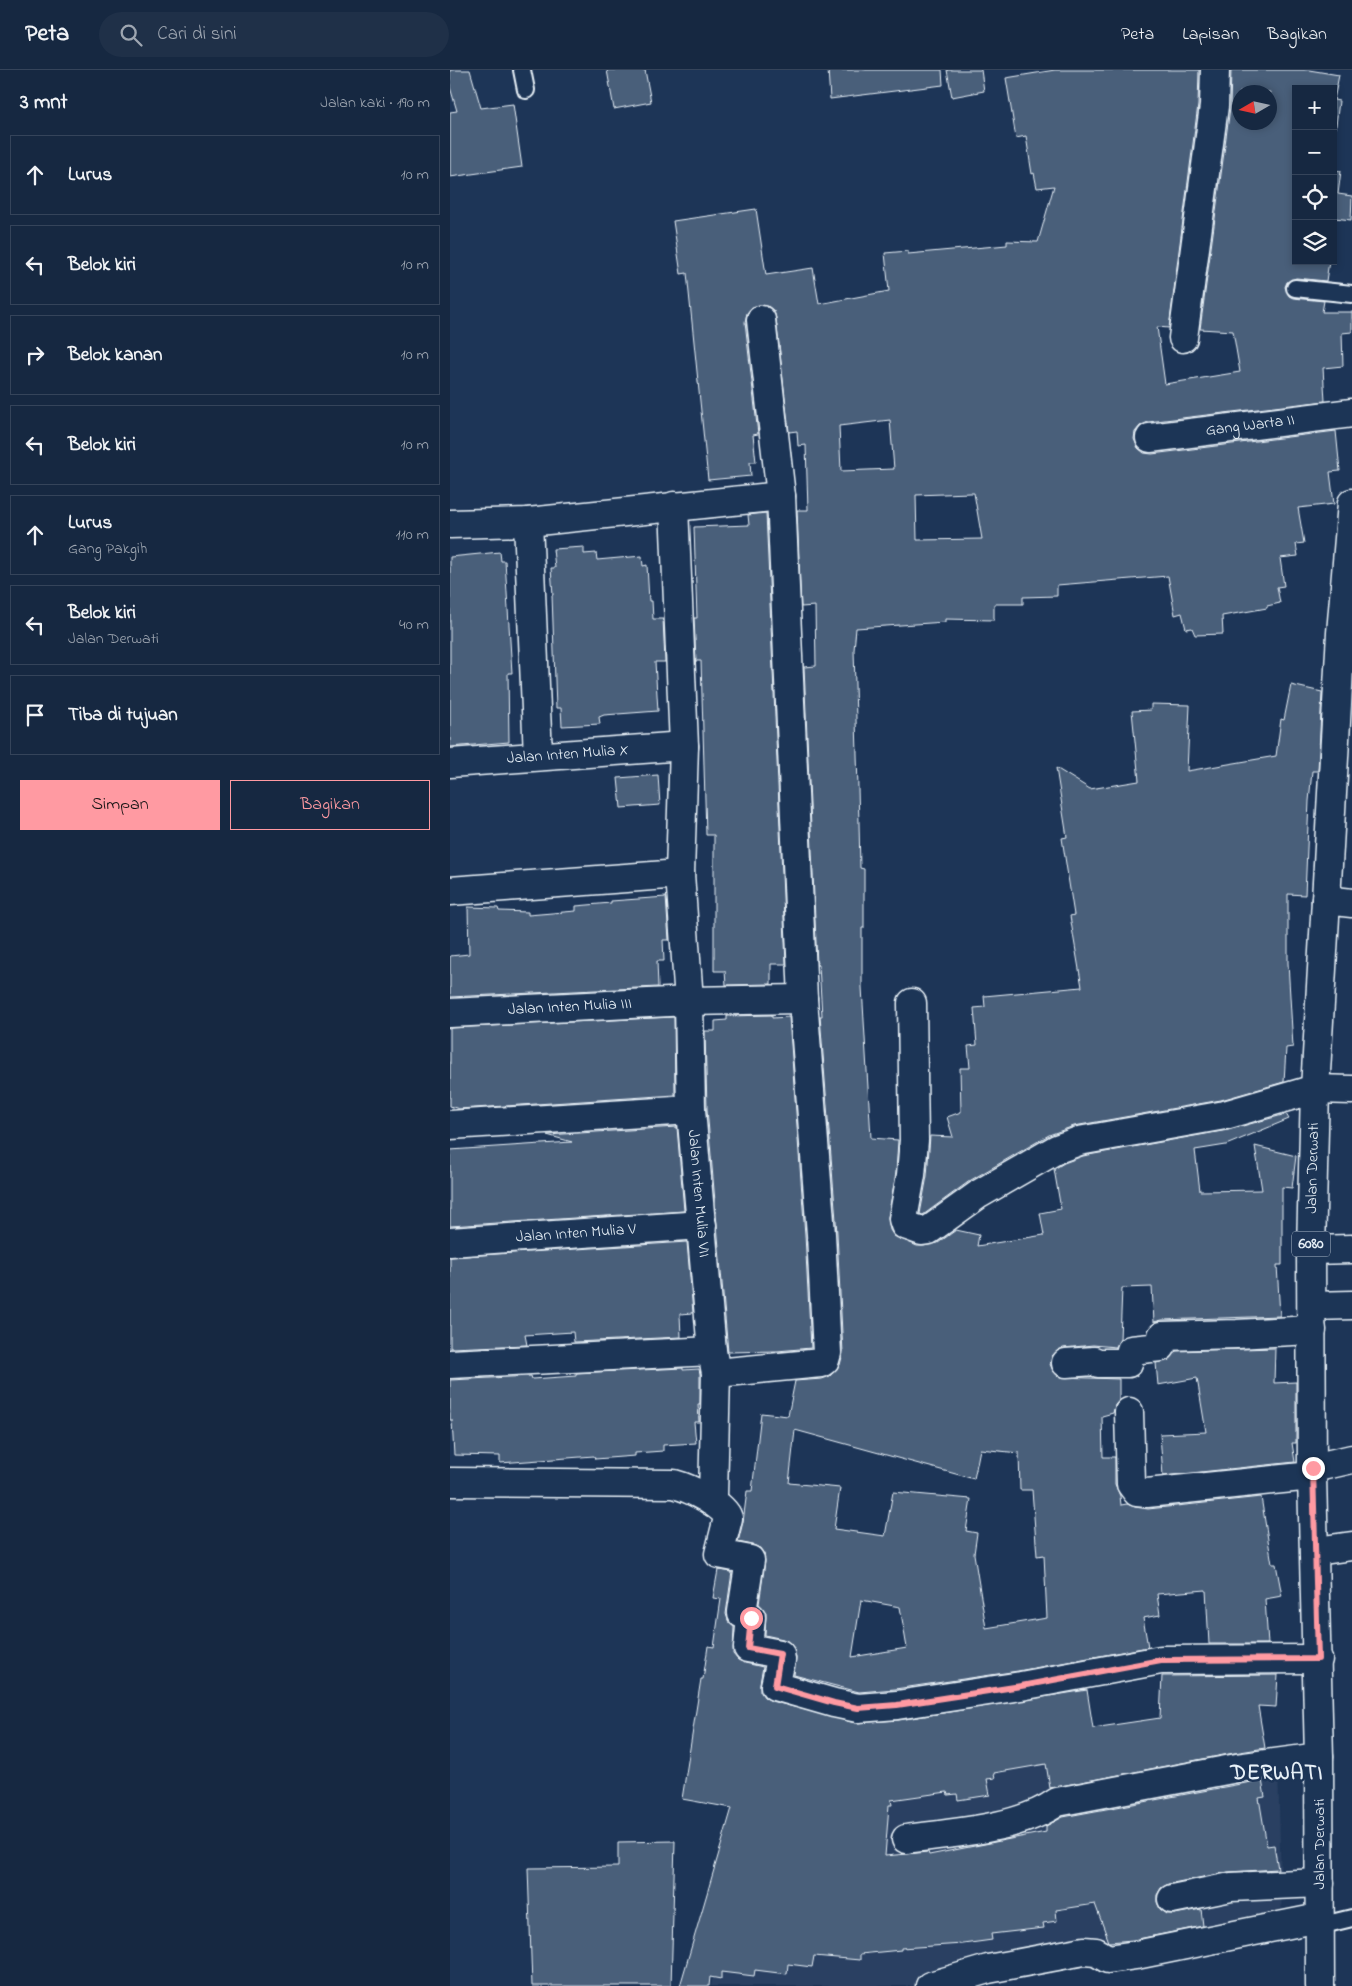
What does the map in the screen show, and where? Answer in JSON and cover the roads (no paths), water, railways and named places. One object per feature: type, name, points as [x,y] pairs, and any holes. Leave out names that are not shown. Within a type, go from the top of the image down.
[{"type":"street","points":[[1183,338],[1214,106],[1215,70]]},
{"type":"street","points":[[450,1364],[821,1363],[825,1360],[827,1353],[821,1234],[803,998],[781,496],[761,320]]},
{"type":"street","name":"Gang Warta II","points":[[1150,438],[1352,412]]},
{"type":"street","points":[[450,524],[528,522],[781,496]]},
{"type":"street","name":"Jalan Derwati","points":[[1320,1986],[1318,1659],[1313,1472],[1311,1250],[1316,1089],[1339,901],[1352,503]]},
{"type":"street","name":"Jalan Inten Mulia VII","points":[[674,506],[684,746],[680,874],[689,1001],[691,1110],[714,1362],[713,1496],[711,1500]]},
{"type":"street","points":[[528,522],[538,756]]},
{"type":"street","name":"Jalan Inten Mulia X","points":[[450,763],[684,746]]},
{"type":"street","points":[[450,891],[680,874]]},
{"type":"street","points":[[689,1001],[803,998]]},
{"type":"street","name":"Jalan Inten Mulia III","points":[[450,1012],[689,1001]]},
{"type":"street","points":[[912,1003],[914,1140],[911,1175],[903,1219],[905,1225],[922,1231],[936,1226],[979,1194],[1057,1149],[1079,1141],[1225,1115],[1316,1089],[1352,1090]]},
{"type":"street","points":[[450,1125],[691,1110]]},
{"type":"street","name":"Jalan Inten Mulia V","points":[[450,1242],[702,1225]]},
{"type":"street","points":[[1311,1250],[1352,1249]]},
{"type":"street","points":[[1066,1363],[1094,1360],[1098,1363],[1128,1363],[1131,1350],[1161,1347],[1162,1336],[1237,1334],[1312,1318],[1352,1305]]},
{"type":"street","points":[[1130,1412],[1131,1484],[1137,1492],[1147,1493],[1313,1472],[1352,1459]]},
{"type":"street","points":[[450,1482],[674,1484],[685,1487],[711,1500],[726,1513],[728,1518],[719,1554],[750,1560],[742,1612],[742,1614],[751,1618],[748,1648],[780,1654],[775,1686],[858,1708],[897,1705],[1061,1680],[1161,1660],[1318,1659]]},
{"type":"street","points":[[1316,1551],[1352,1546]]},
{"type":"street","points":[[906,1840],[990,1827],[1043,1812],[1057,1802],[1237,1768],[1319,1757]]},
{"type":"street","points":[[1172,1899],[1231,1887],[1320,1883]]},
{"type":"street","points":[[930,1986],[988,1969],[1084,1951],[1096,1952],[1108,1959],[1319,1922]]},
{"type":"lane","points":[[522,70],[526,90]]},
{"type":"lane","points":[[1295,288],[1352,294]]},
{"type":"lane","points":[[1319,1922],[1352,1918]]},
{"type":"district","name":"DERWATI","points":[[1277,1774]]}]
